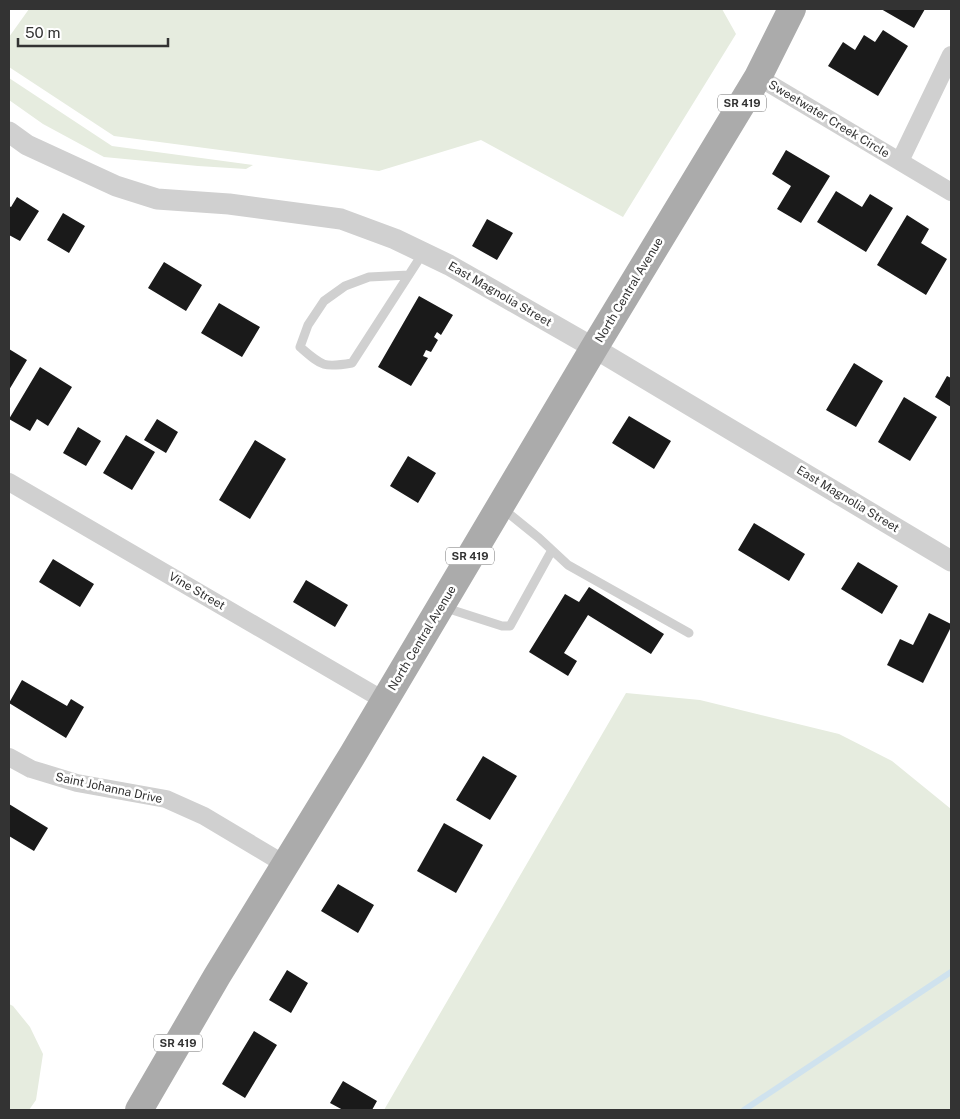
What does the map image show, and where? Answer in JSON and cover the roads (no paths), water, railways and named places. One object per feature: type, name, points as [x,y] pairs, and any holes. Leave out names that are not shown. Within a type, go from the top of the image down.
[{"type":"main road","name":"North Central Avenue","points":[[142,1109],[217,976],[385,701],[594,348],[758,77],[792,9]]},
{"type":"street","name":"Sweetwater Creek Circle","points":[[900,161],[951,55]]},
{"type":"street","name":"Sweetwater Creek Circle","points":[[758,77],[951,192]]},
{"type":"street","name":"East Magnolia Street","points":[[9,132],[27,145],[116,186],[157,199],[229,204],[340,219],[395,239],[449,265],[594,348],[951,561]]},
{"type":"street","name":"Vine Street","points":[[9,482],[385,701]]},
{"type":"street","name":"Saint Johanna Drive","points":[[9,757],[32,770],[77,783],[166,799],[204,816],[286,865]]},
{"type":"lane","points":[[409,274],[369,277],[345,286],[324,301],[308,325],[300,347],[320,364],[336,366],[352,363],[409,274],[423,252]]},
{"type":"lane","points":[[500,506],[568,565],[689,633]]},
{"type":"lane","points":[[441,606],[502,626],[510,626],[552,550]]},
{"type":"waterway","points":[[744,1110],[951,972]]}]
